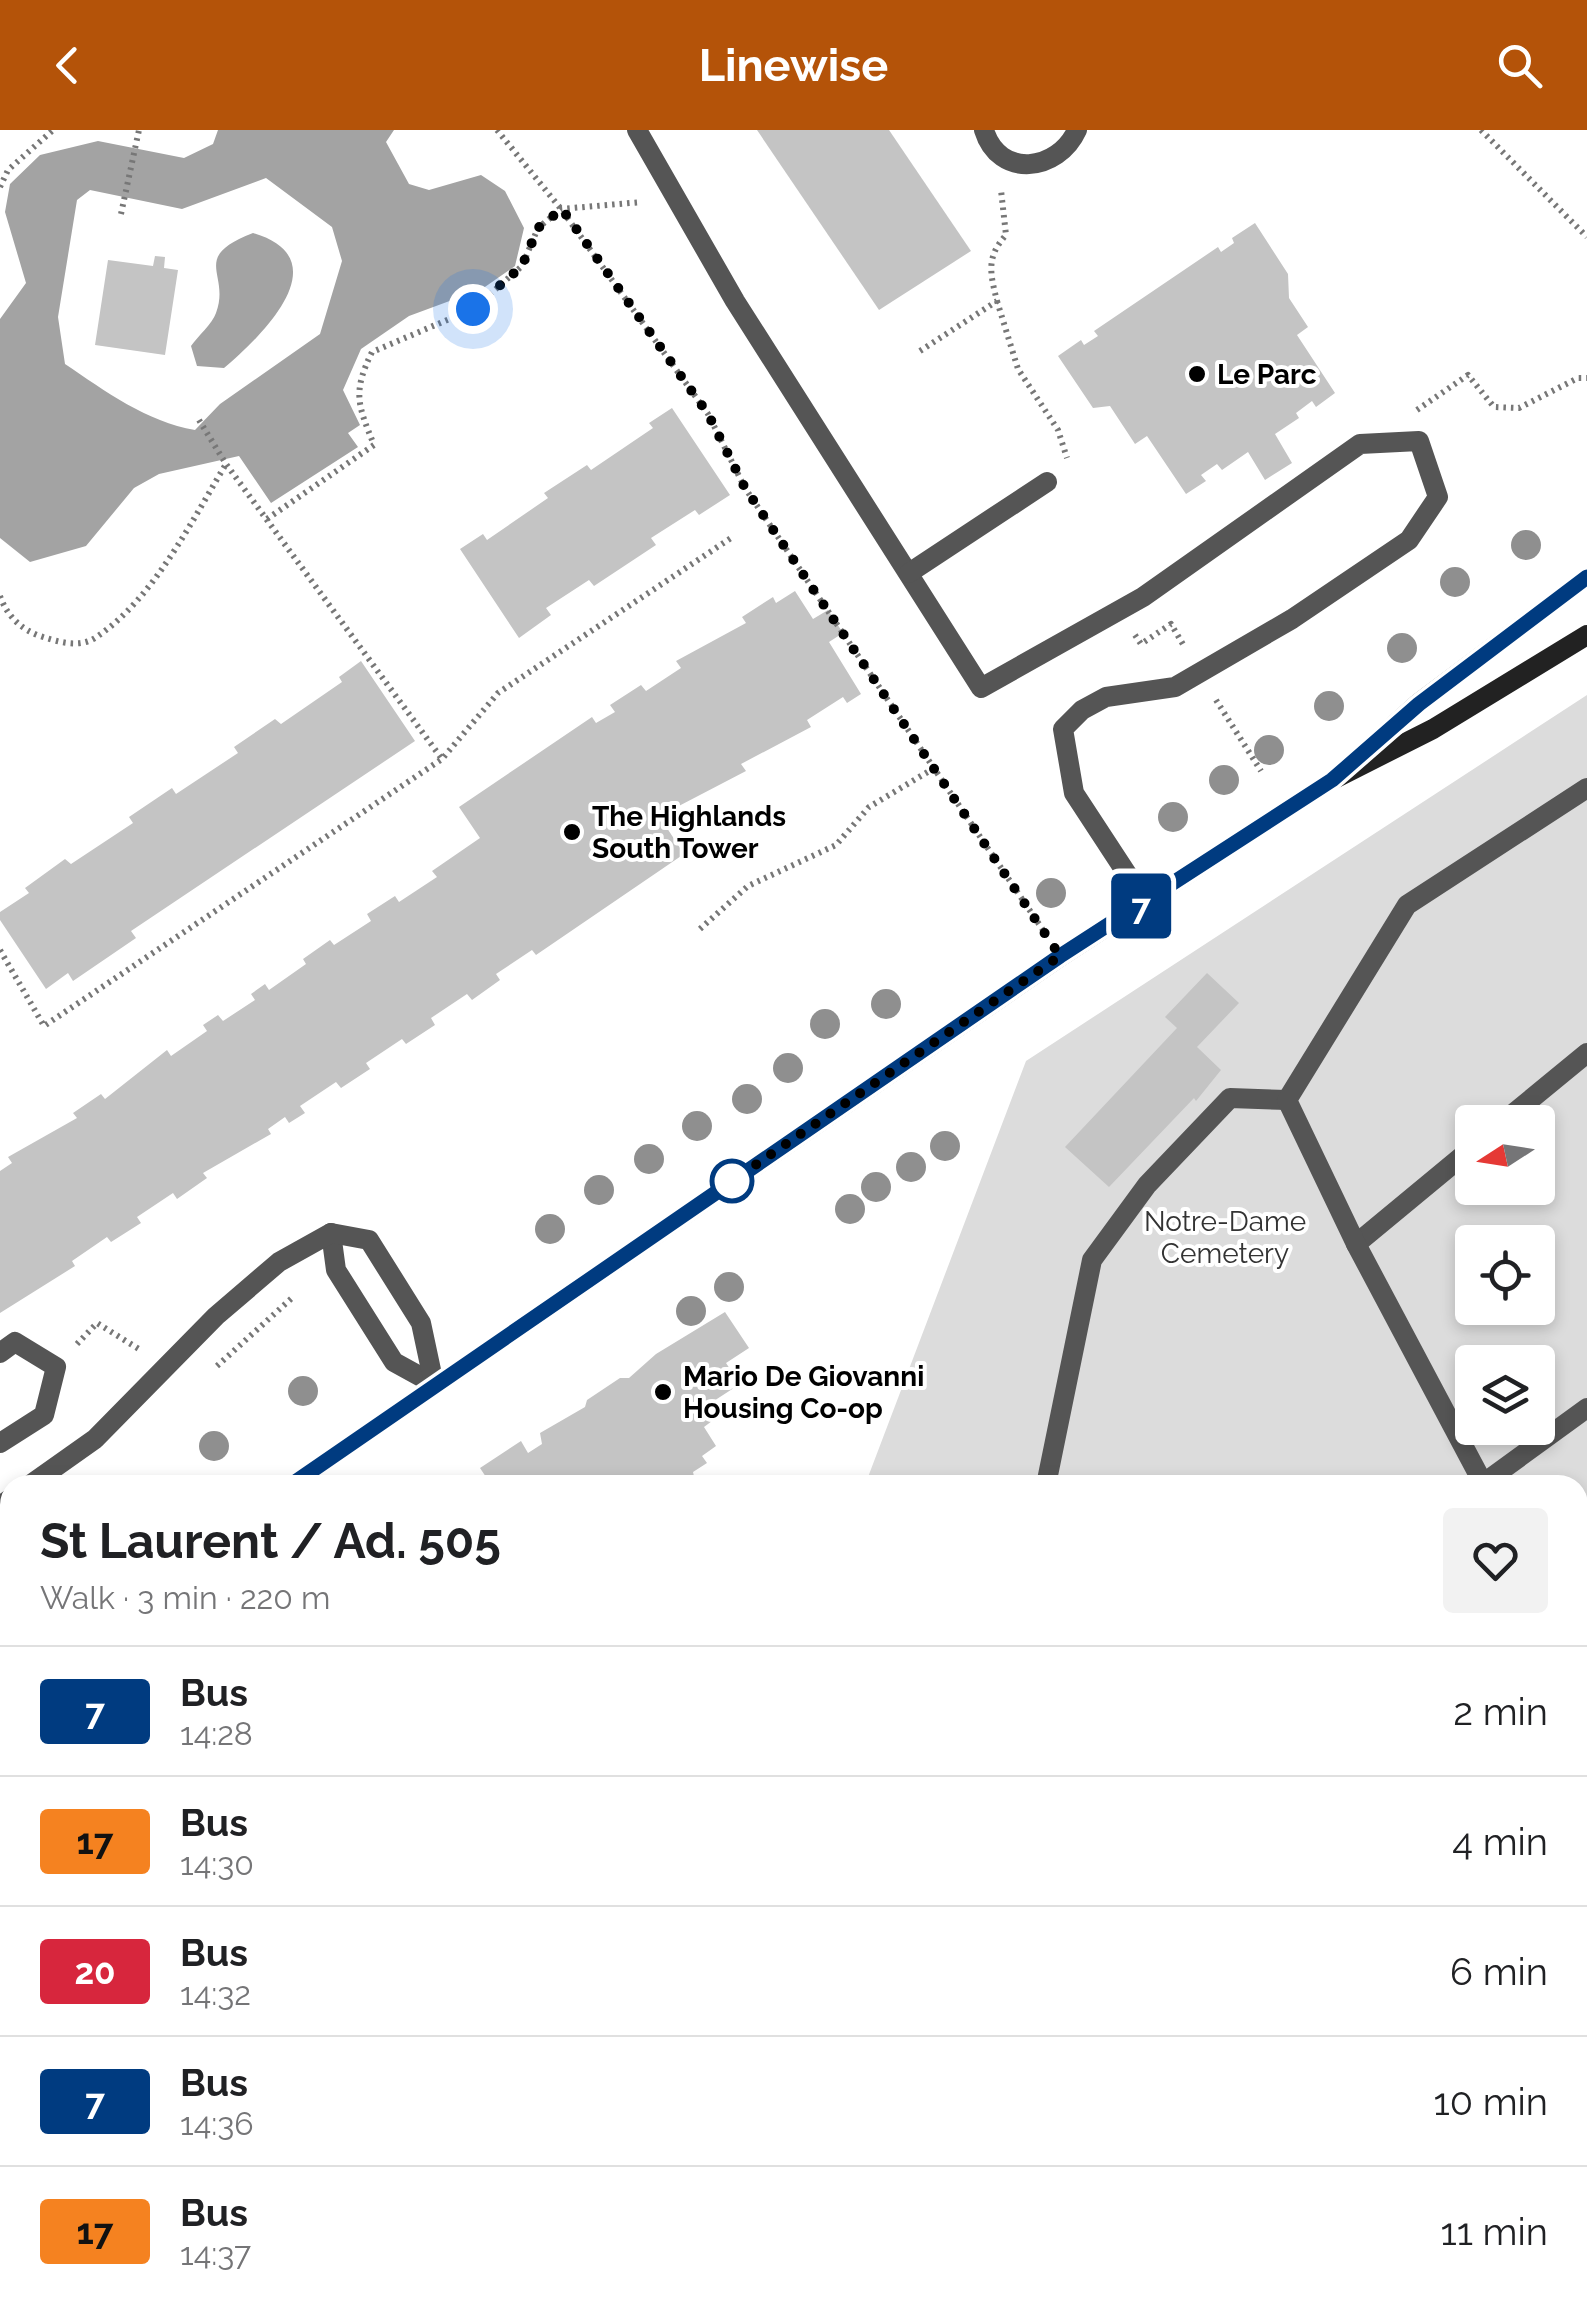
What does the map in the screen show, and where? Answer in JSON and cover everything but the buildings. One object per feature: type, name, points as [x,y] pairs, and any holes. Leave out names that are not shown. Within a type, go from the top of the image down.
[{"type":"main road","points":[[1332,780],[1419,704],[1587,577]]},
{"type":"main road","points":[[304,1475],[1060,956],[1332,780],[1434,730],[1587,635]]},
{"type":"lane","points":[[637,130],[735,301],[982,688],[1143,597],[1360,444],[1419,441],[1438,497],[1408,540],[1292,619],[1175,686],[1106,696],[1082,710],[1063,728],[1074,794],[1146,903]]},
{"type":"lane","points":[[984,130],[997,153],[1026,165],[1043,164],[1069,146],[1077,130]]},
{"type":"lane","points":[[908,573],[1047,482]]},
{"type":"lane","points":[[1287,1100],[1407,905],[1587,788]]},
{"type":"lane","points":[[1524,1105],[1587,1053]]},
{"type":"lane","points":[[1048,1475],[1092,1260],[1147,1185],[1230,1098],[1287,1100]]},
{"type":"lane","points":[[1287,1100],[1356,1244],[1478,1475]]},
{"type":"lane","points":[[1356,1244],[1455,1162]]},
{"type":"lane","points":[[331,1233],[336,1270],[394,1362],[434,1384]]},
{"type":"lane","points":[[44,1475],[96,1439],[216,1316],[279,1262],[331,1233],[369,1240],[421,1323],[434,1384]]},
{"type":"lane","points":[[0,1352],[15,1342],[56,1367],[44,1415],[0,1442]]},
{"type":"lane","points":[[1495,1475],[1587,1408]]},
{"type":"path","points":[[0,187],[8,170],[53,130]]},
{"type":"path","points":[[121,214],[139,130]]},
{"type":"path","points":[[496,130],[562,209],[708,414],[745,488],[1060,956]]},
{"type":"path","points":[[1481,130],[1587,236]]},
{"type":"path","points":[[997,153],[1006,235],[993,250],[989,271],[1018,369],[1058,430],[1068,460],[1047,482]]},
{"type":"path","points":[[266,519],[374,444],[356,402],[361,373],[372,352],[473,309],[522,266],[538,228],[562,209],[600,202],[638,205],[667,183]]},
{"type":"path","points":[[920,351],[997,301]]},
{"type":"path","points":[[1419,441],[1415,411],[1468,375],[1494,407],[1519,408],[1578,378],[1587,378]]},
{"type":"path","points":[[198,420],[442,759]]},
{"type":"path","points":[[0,596],[7,614],[32,634],[65,644],[93,640],[156,579],[226,464]]},
{"type":"path","points":[[0,950],[44,1026],[442,759],[498,693],[734,536]]},
{"type":"path","points":[[700,929],[748,886],[836,845],[868,807],[936,768]]},
{"type":"green space","name":"Notre-Dame Cemetery","points":[[1587,695],[1587,1475],[869,1475],[1026,1061]]},
{"type":"shaded area","points":[[218,130],[394,130],[386,142],[409,184],[429,190],[481,175],[505,191],[524,228],[515,266],[482,289],[409,316],[361,349],[343,390],[360,425],[348,433],[358,447],[271,503],[239,456],[159,474],[134,488],[86,546],[30,562],[0,538],[0,319],[26,283],[5,212],[10,184],[40,155],[98,141],[184,158],[213,144]],"holes":[[[266,178],[332,227],[342,261],[320,334],[220,404],[195,430],[143,413],[65,364],[58,317],[77,200],[90,190],[182,209]]]},
{"type":"shaded area","points":[[253,233],[279,245],[291,261],[293,279],[286,298],[257,337],[224,368],[197,366],[191,346],[216,313],[217,259],[222,250]]},
{"type":"bus line","name":"7","points":[[305,1475],[1060,956],[1332,780],[1419,704],[1587,577]]},
{"type":"place","name":"Le Parc","points":[[1197,374]]},
{"type":"place","name":"The Highlands South Tower","points":[[572,832]]},
{"type":"place","name":"Mario De Giovanni Housing Co-op","points":[[663,1392]]},
{"type":"route","points":[[473,309],[522,266],[538,228],[562,209],[708,414],[745,488],[1060,956],[732,1181]]}]
